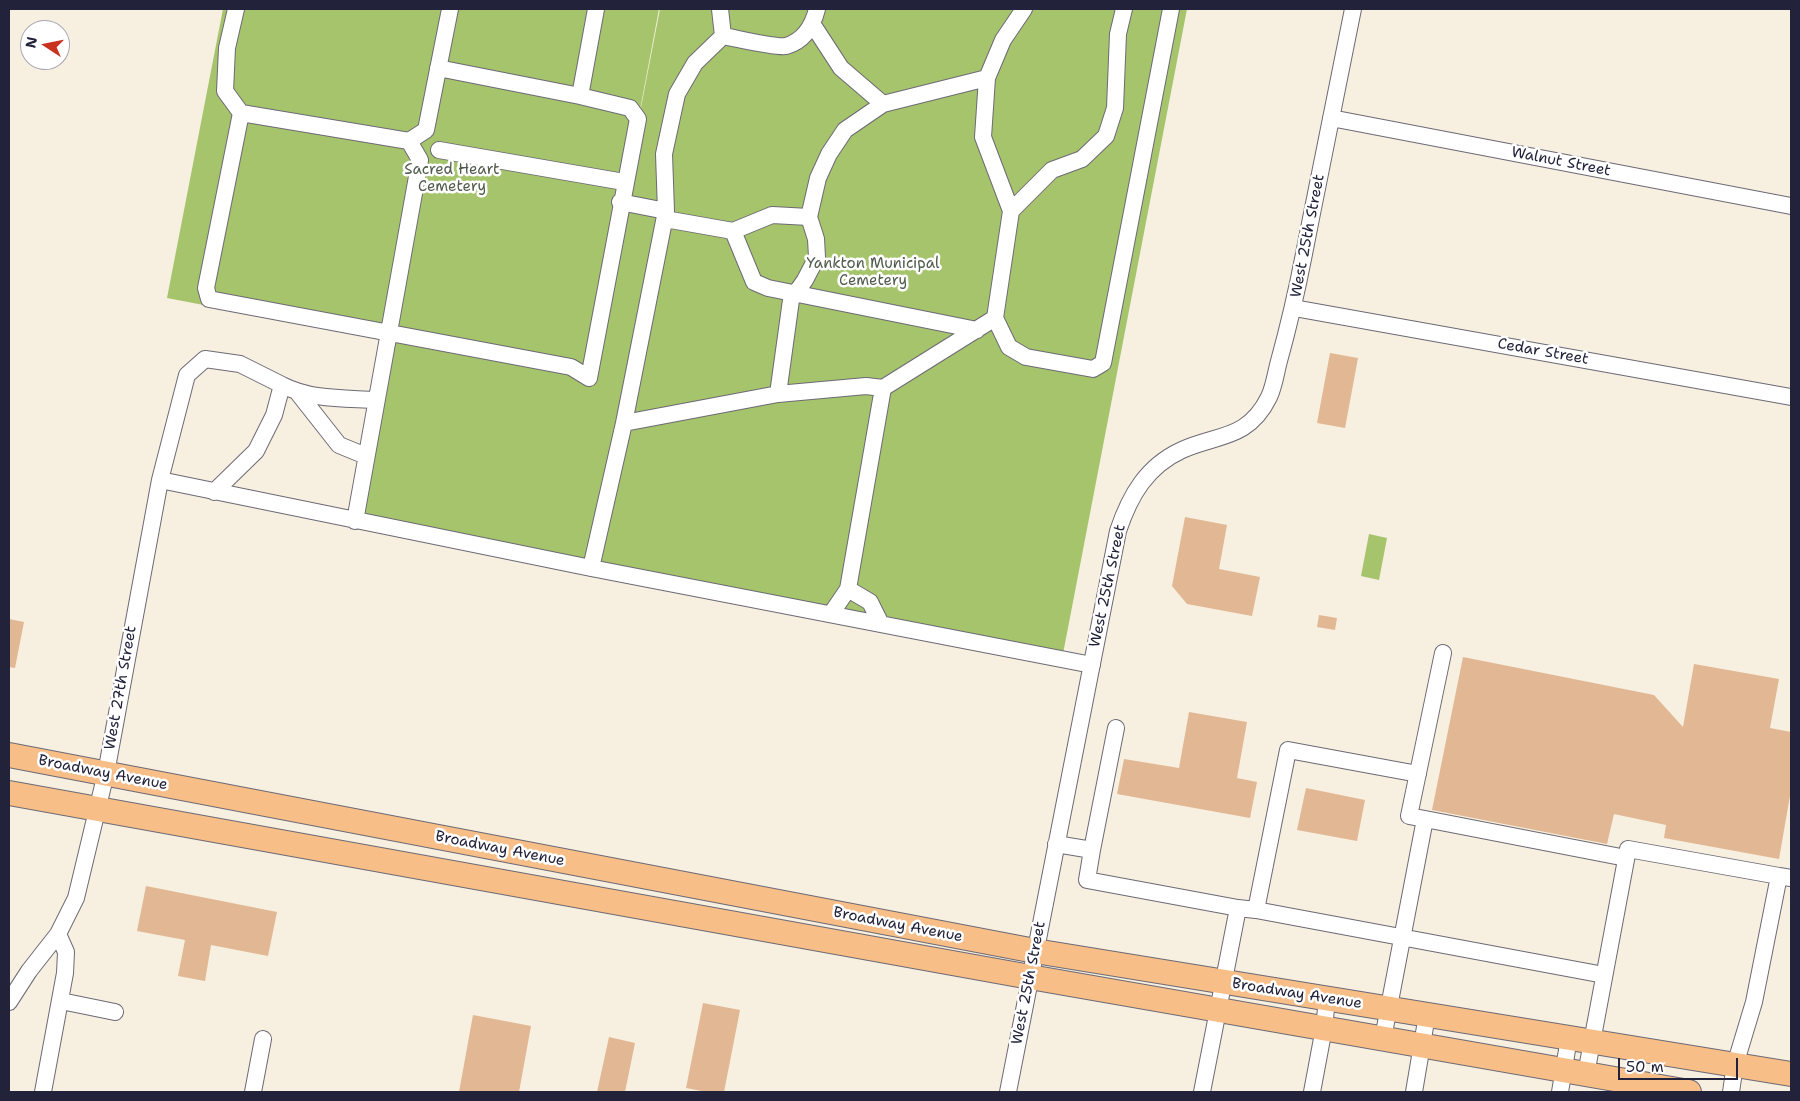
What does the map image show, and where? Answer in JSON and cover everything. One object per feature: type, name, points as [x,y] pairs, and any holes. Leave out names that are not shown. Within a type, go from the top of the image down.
[{"type":"highway","name":"Broadway Avenue","points":[[9,755],[1035,951],[1791,1074]]},
{"type":"highway","name":"Broadway Avenue","points":[[9,793],[1030,977],[1383,1038],[1570,1079],[1689,1092]]},
{"type":"street","points":[[236,9],[227,48],[225,91],[241,113],[409,142],[426,130],[450,9]]},
{"type":"street","points":[[580,96],[596,9]]},
{"type":"street","points":[[720,9],[723,36]]},
{"type":"street","points":[[1024,9],[1003,40],[987,78],[983,137],[1011,211],[995,318],[1009,347],[1026,358],[1093,369],[1103,363],[1171,9]]},
{"type":"street","points":[[1011,211],[1052,170],[1082,159],[1106,136],[1115,108],[1118,34],[1124,9]]},
{"type":"street","name":"West 25th Street","points":[[1008,1092],[1118,530],[1125,509],[1136,489],[1157,464],[1182,450],[1227,437],[1248,424],[1269,397],[1294,308],[1353,9]]},
{"type":"street","points":[[723,36],[785,46],[801,37],[815,17],[841,68],[883,104]]},
{"type":"street","points":[[591,568],[624,423],[666,215],[664,154],[678,94],[695,63],[723,36]]},
{"type":"street","points":[[241,113],[206,288],[209,299],[572,367],[589,378],[620,202],[638,119],[630,108],[580,96],[438,68]]},
{"type":"street","points":[[778,394],[791,300],[817,257],[816,239],[809,217],[818,178],[829,154],[845,130],[883,104],[987,78]]},
{"type":"street","name":"Walnut Street","points":[[1331,118],[1791,206]]},
{"type":"street","points":[[426,130],[439,150]]},
{"type":"street","points":[[355,522],[420,160],[409,142]]},
{"type":"street","points":[[420,160],[439,150],[624,182]]},
{"type":"street","points":[[620,202],[733,231],[772,215],[809,217]]},
{"type":"street","points":[[733,231],[754,282],[768,288],[796,292],[977,330]]},
{"type":"street","name":"Cedar Street","points":[[1294,308],[1791,397]]},
{"type":"street","points":[[624,423],[778,394],[866,386],[883,388],[995,318]]},
{"type":"street","name":"West 27th Street","points":[[9,1002],[28,971],[58,934],[76,898],[106,774],[134,613],[160,480],[187,375],[205,359],[240,364],[298,393]]},
{"type":"street","points":[[214,492],[256,451],[274,415],[282,385]]},
{"type":"street","points":[[830,614],[848,589],[883,388]]},
{"type":"street","points":[[298,393],[333,398],[376,400]]},
{"type":"street","points":[[298,393],[339,445],[366,456]]},
{"type":"street","points":[[160,480],[355,522],[880,622],[1092,665]]},
{"type":"street","points":[[848,589],[870,602],[880,622]]},
{"type":"street","points":[[1443,653],[1409,816],[1626,858]]},
{"type":"street","points":[[1116,728],[1087,880],[1604,975]]},
{"type":"street","points":[[1256,910],[1288,750],[1418,774]]},
{"type":"street","points":[[1383,1038],[1425,819]]},
{"type":"street","points":[[1056,844],[1092,850]]},
{"type":"street","points":[[1570,1079],[1580,1040],[1604,975],[1628,849],[1785,877],[1754,1002],[1735,1065],[1731,1092]]},
{"type":"street","points":[[1202,1092],[1220,1010],[1238,908]]},
{"type":"street","points":[[43,1092],[61,1001],[66,952],[58,934]]},
{"type":"street","points":[[1312,1092],[1324,1028],[1326,999]]},
{"type":"street","points":[[61,1001],[115,1012]]},
{"type":"street","points":[[1414,1092],[1424,1046],[1428,1015]]},
{"type":"street","points":[[253,1092],[263,1040]]},
{"type":"street","points":[[1570,1079],[1580,1040]]},
{"type":"green space","name":"Yankton Municipal Cemetery","points":[[223,9],[659,9],[616,237],[660,9],[1187,9],[1062,659],[355,521],[386,340],[167,298]]},
{"type":"green space","points":[[1369,534],[1387,538],[1379,580],[1361,576]]},
{"type":"building","points":[[1330,353],[1358,358],[1345,428],[1317,423]]},
{"type":"building","points":[[1185,517],[1227,525],[1219,569],[1260,577],[1252,616],[1187,604],[1172,586]]},
{"type":"building","points":[[1319,615],[1337,618],[1335,630],[1317,627]]},
{"type":"building","points":[[9,619],[24,622],[15,668],[9,667]]},
{"type":"building","points":[[1463,657],[1654,695],[1683,727],[1694,664],[1779,679],[1770,728],[1791,732],[1791,790],[1779,859],[1664,838],[1666,825],[1614,814],[1607,844],[1432,810]]},
{"type":"building","points":[[1189,712],[1247,722],[1237,778],[1257,782],[1250,818],[1117,794],[1124,759],[1179,768]]},
{"type":"building","points":[[1306,788],[1365,800],[1357,841],[1297,830]]},
{"type":"building","points":[[146,886],[277,912],[268,956],[211,945],[205,981],[178,976],[185,940],[137,931]]},
{"type":"building","points":[[703,1003],[740,1010],[724,1092],[707,1092],[686,1088]]},
{"type":"building","points":[[473,1015],[531,1026],[519,1092],[459,1092]]},
{"type":"building","points":[[609,1037],[635,1043],[625,1092],[597,1092]]},
{"type":"park label","name":"Sacred Heart Cemetery","points":[[452,178]]}]
